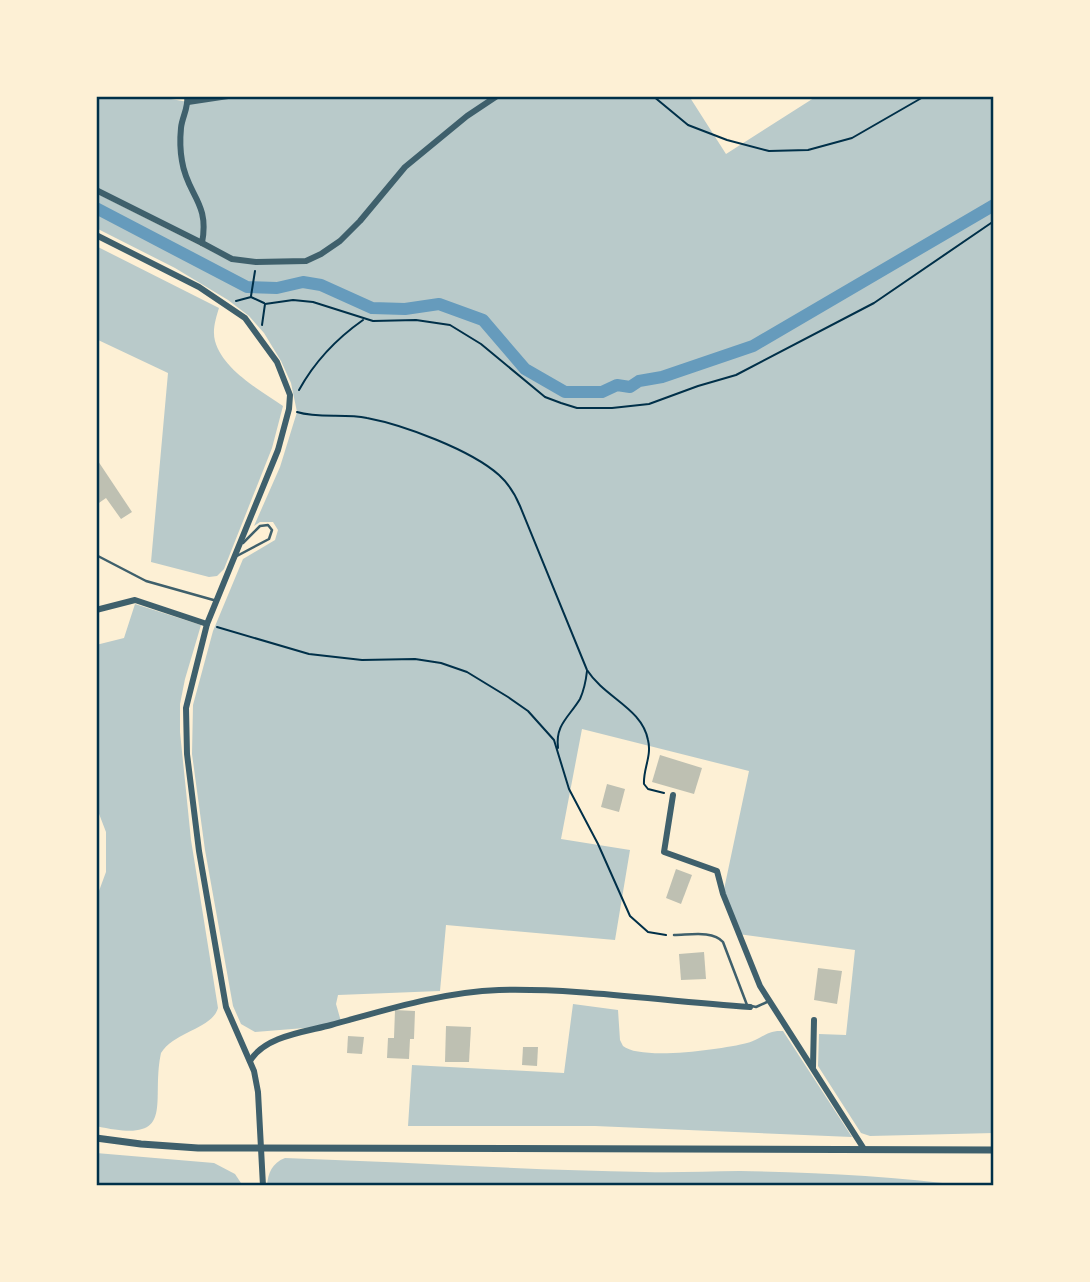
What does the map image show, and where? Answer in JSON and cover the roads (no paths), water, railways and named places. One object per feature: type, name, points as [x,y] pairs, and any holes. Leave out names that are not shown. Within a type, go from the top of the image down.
[{"type":"street","points":[[202,243],[205,229],[203,211],[182,164],[181,126],[188,99],[228,96]]},
{"type":"street","points":[[96,191],[232,260],[306,261],[340,241],[405,167],[467,116],[497,96]]},
{"type":"street","points":[[96,235],[200,287],[245,318],[277,362],[290,395],[278,450],[207,624],[186,708],[187,754],[199,851],[226,1007],[250,1061],[258,1092],[263,1186]]},
{"type":"street","points":[[96,610],[135,600],[207,624]]},
{"type":"street","points":[[673,795],[664,852],[717,871],[741,943],[760,986],[864,1149]]},
{"type":"street","points":[[250,1061],[262,1047],[279,1040],[372,1013],[455,995],[497,990],[588,994],[750,1007]]},
{"type":"street","points":[[813,1069],[814,1020]]},
{"type":"street","points":[[96,1138],[153,1145],[259,1148],[994,1150]]},
{"type":"lane","points":[[235,557],[269,539],[273,534],[271,527],[262,525],[241,544]]},
{"type":"lane","points":[[96,555],[146,581],[217,601]]},
{"type":"lane","points":[[674,935],[719,937],[744,1002],[750,1007],[770,1001]]},
{"type":"waterway","points":[[96,208],[247,287],[277,288],[303,282],[321,285],[372,308],[405,309],[439,304],[483,320],[525,369],[565,392],[602,392],[617,385],[630,387],[639,381],[662,377],[753,346],[994,205]]}]
